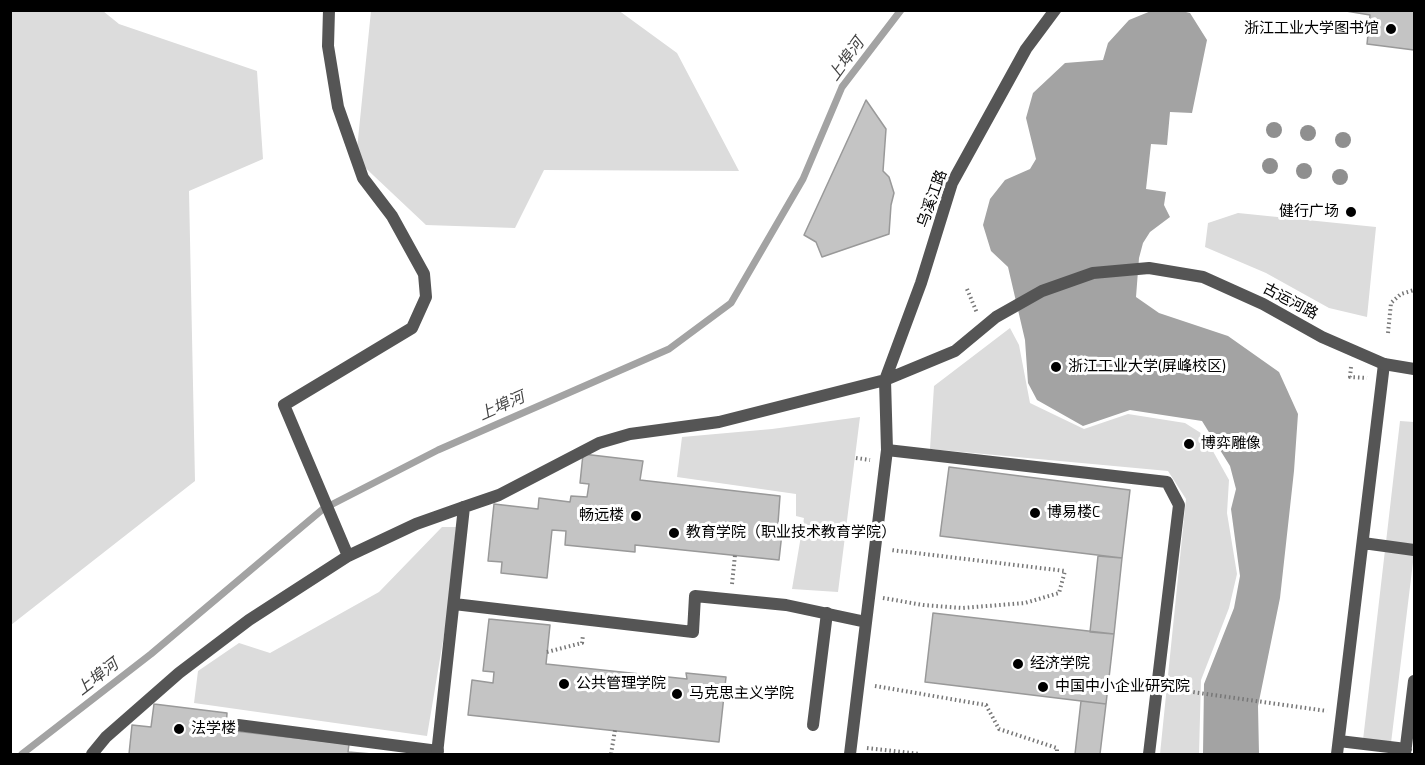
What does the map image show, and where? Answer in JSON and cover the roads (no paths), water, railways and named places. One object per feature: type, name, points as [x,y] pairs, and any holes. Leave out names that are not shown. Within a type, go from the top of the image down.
[{"type":"street","points":[[329,10],[328,46],[338,106],[363,178],[392,216],[424,274],[426,297],[412,328],[284,405],[348,556]]},
{"type":"street","name":"乌溪江路","points":[[885,380],[921,283],[952,183],[1026,49],[1055,10]]},
{"type":"street","name":"古运河路","points":[[92,754],[106,736],[179,673],[249,620],[348,556],[416,524],[499,495],[599,443],[630,434],[719,422],[885,380],[955,351],[996,317],[1042,291],[1093,273],[1149,268],[1203,276],[1263,304],[1322,337],[1384,364],[1414,369]]},
{"type":"street","points":[[1337,754],[1384,364]]},
{"type":"street","points":[[851,750],[887,450],[885,380]]},
{"type":"street","points":[[887,450],[1167,482],[1179,505],[1149,754]]},
{"type":"street","points":[[238,725],[437,753],[464,507]]},
{"type":"street","points":[[1363,543],[1414,550]]},
{"type":"street","points":[[454,604],[693,632],[695,596],[786,605],[866,622]]},
{"type":"street","points":[[813,725],[827,614]]},
{"type":"street","points":[[1339,741],[1405,752],[1414,681]]},
{"type":"waterway","name":"上埠河","points":[[22,754],[151,654],[323,509],[438,450],[669,349],[731,303],[803,179],[842,87],[901,10]]},
{"type":"place","name":"浙江工业大学图书馆","points":[[1391,29]]},
{"type":"place","name":"健行广场","points":[[1351,212]]},
{"type":"place","name":"浙江工业大学(屏峰校区)","points":[[1056,367]]},
{"type":"place","name":"博弈雕像","points":[[1189,444]]},
{"type":"place","name":"博易楼C","points":[[1035,513]]},
{"type":"place","name":"畅远楼","points":[[636,516]]},
{"type":"place","name":"教育学院（职业技术教育学院）","points":[[674,533]]},
{"type":"place","name":"经济学院","points":[[1018,664]]},
{"type":"place","name":"公共管理学院","points":[[564,684]]},
{"type":"place","name":"中国中小企业研究院","points":[[1043,687]]},
{"type":"place","name":"马克思主义学院","points":[[677,694]]},
{"type":"place","name":"法学楼","points":[[179,729]]}]
